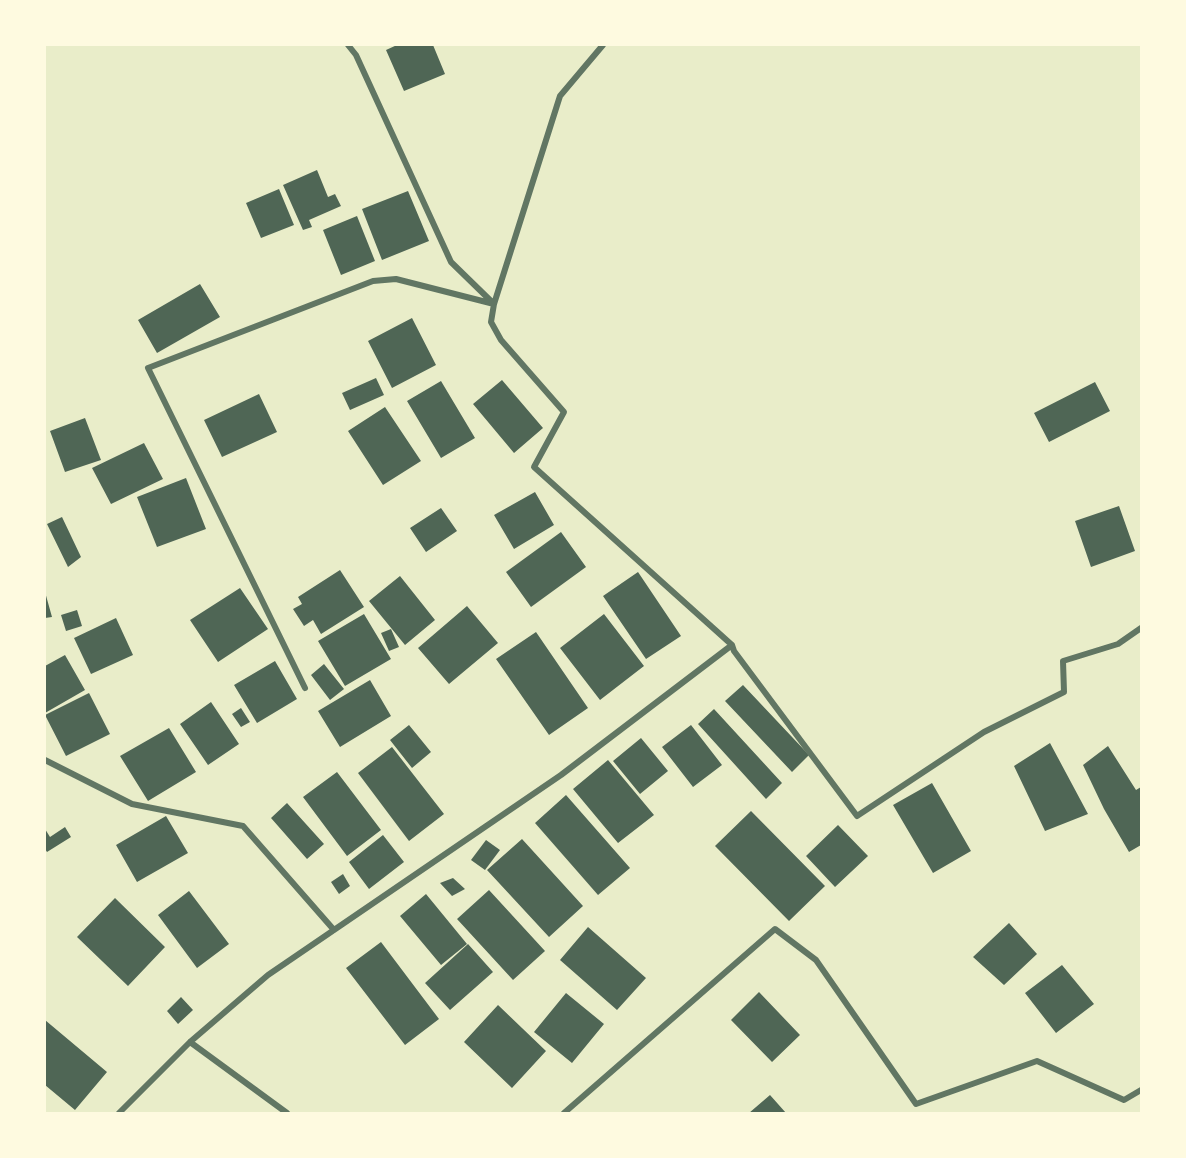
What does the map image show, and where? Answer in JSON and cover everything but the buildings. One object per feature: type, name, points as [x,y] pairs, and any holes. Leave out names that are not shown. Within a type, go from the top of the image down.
[{"type":"street","points":[[348,45],[356,55],[451,262],[494,304]]},
{"type":"street","points":[[603,45],[560,96],[494,304],[491,322],[501,340],[564,412],[534,467],[732,645],[734,651],[857,816],[984,732],[1064,692],[1063,661],[1118,644],[1141,628]]},
{"type":"street","points":[[305,688],[148,368],[373,280],[396,279],[494,304]]},
{"type":"street","points":[[119,1113],[190,1042],[268,975],[561,775],[732,645]]},
{"type":"street","points":[[46,758],[132,804],[243,826],[334,930]]},
{"type":"street","points":[[564,1113],[775,928],[816,960],[916,1104],[1036,1060],[1124,1100],[1141,1090]]},
{"type":"street","points":[[190,1042],[287,1113]]}]
